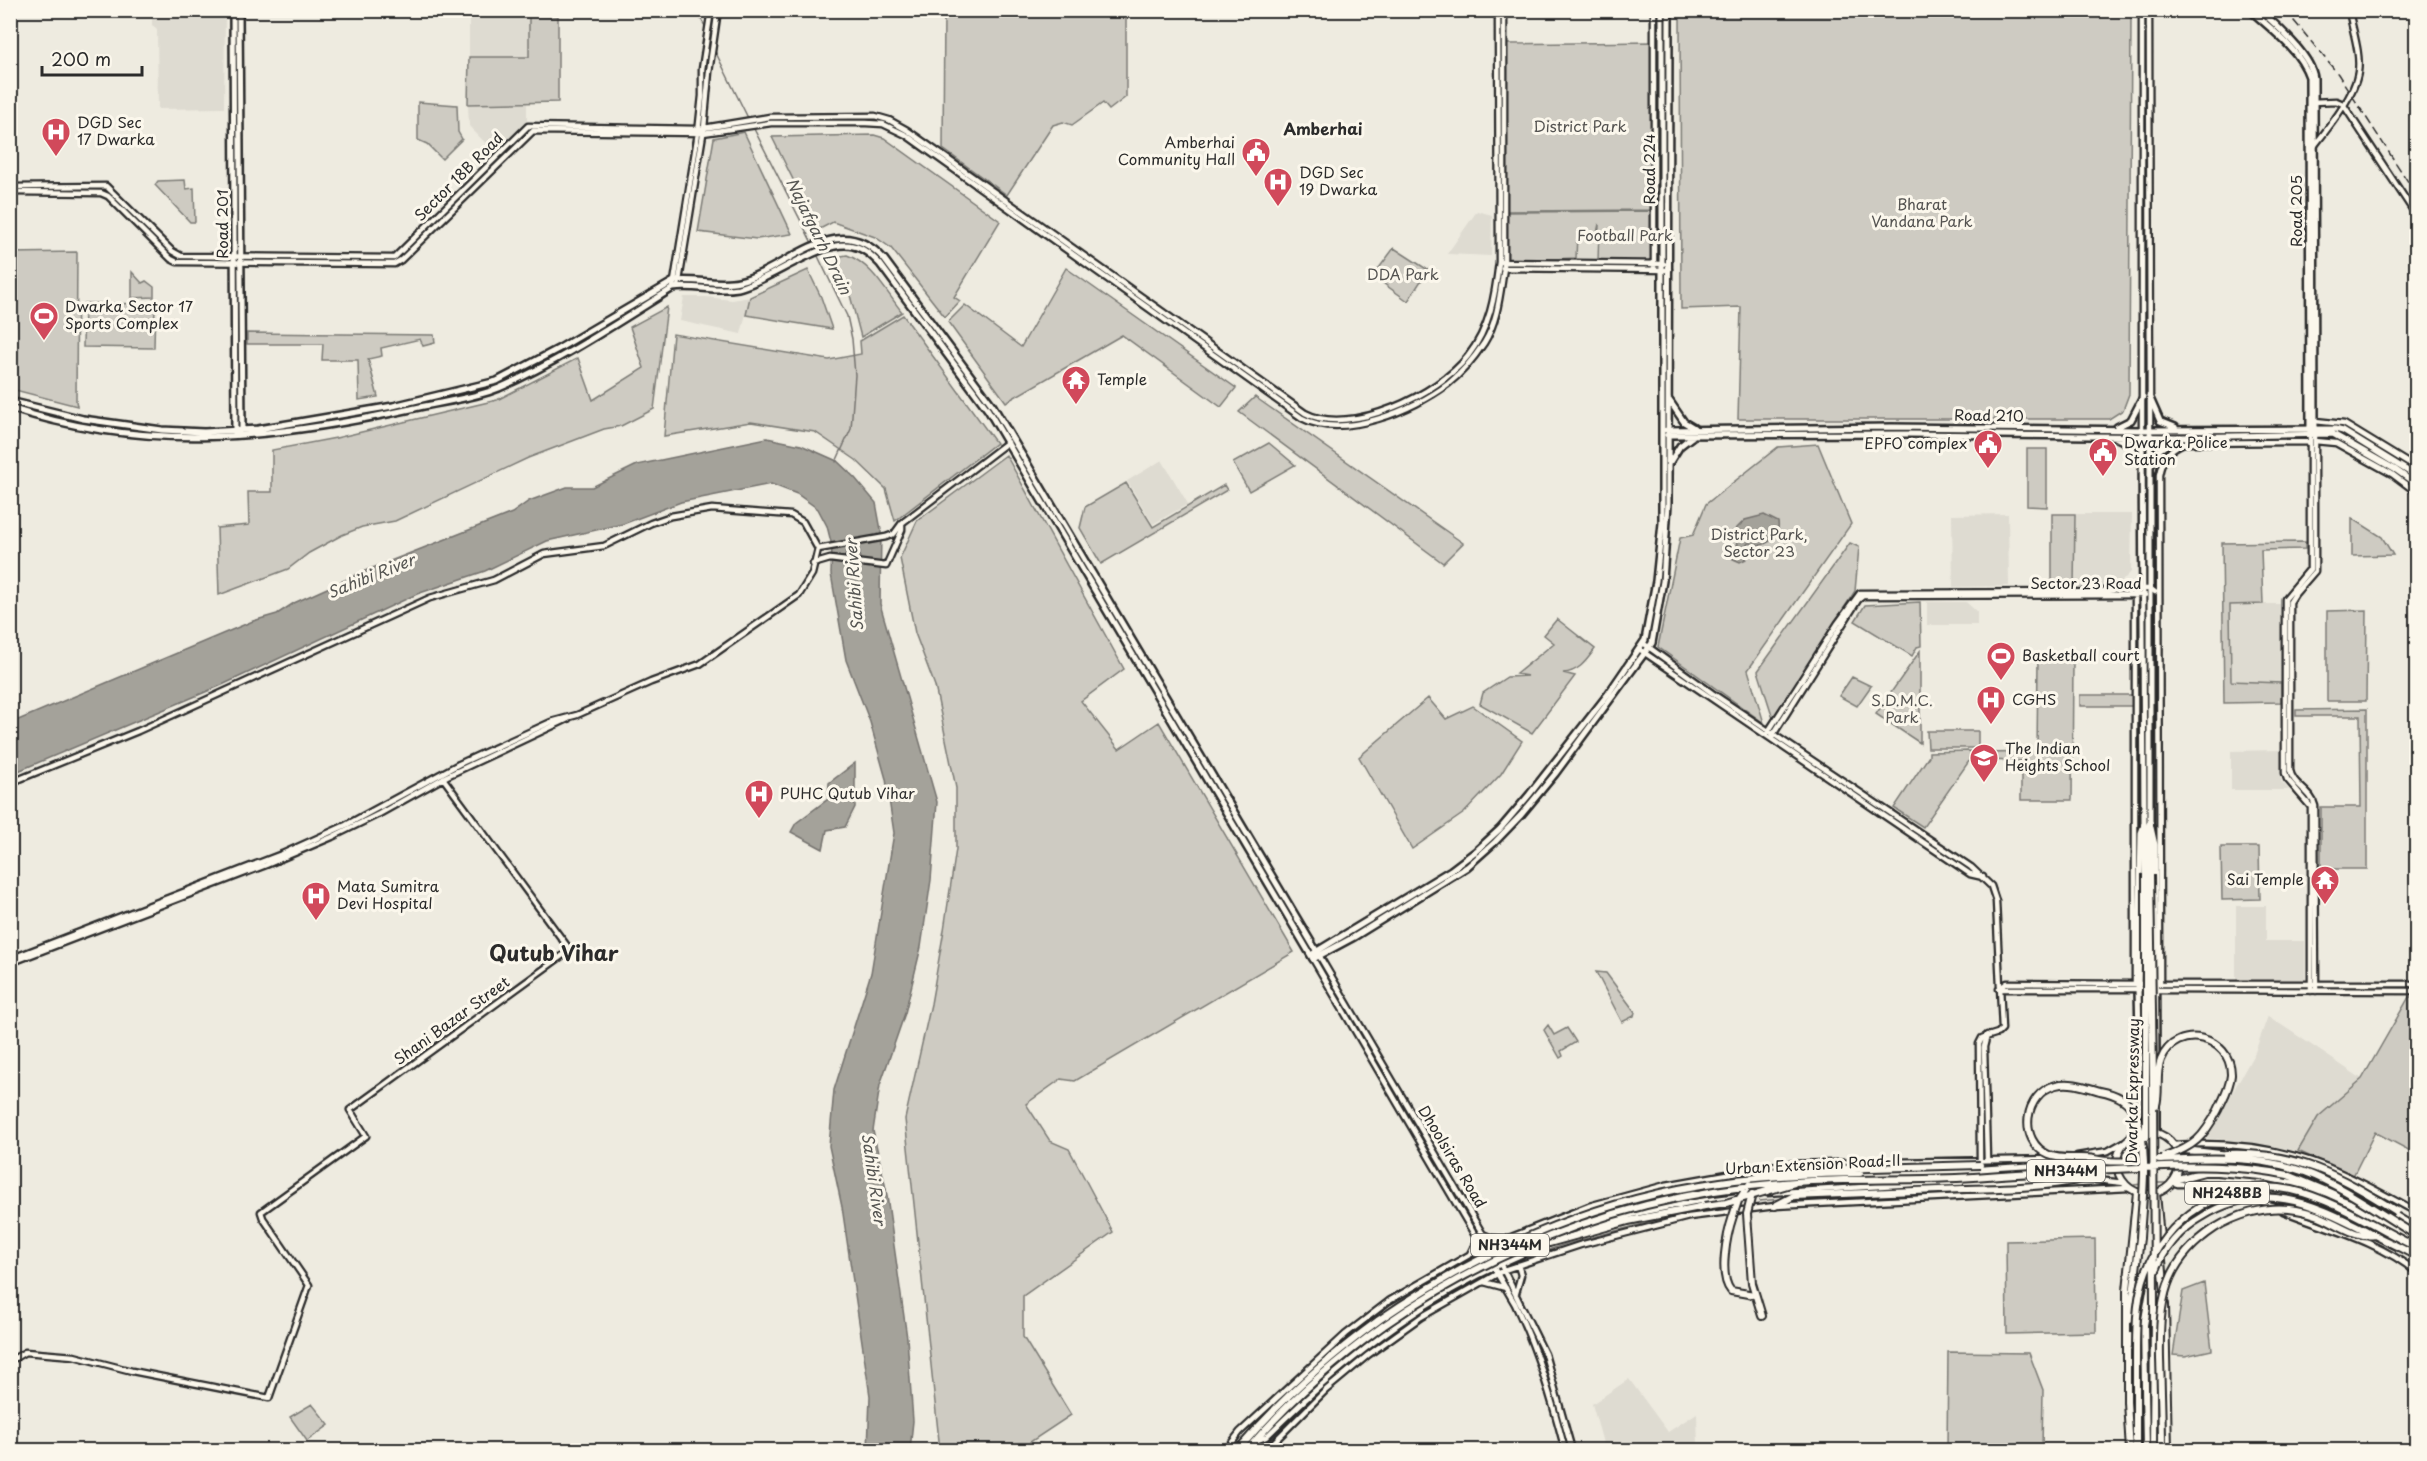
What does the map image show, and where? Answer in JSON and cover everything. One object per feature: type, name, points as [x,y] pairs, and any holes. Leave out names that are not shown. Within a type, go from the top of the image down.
[{"type":"highway","name":"Dwarka Expressway","points":[[2147,824],[2154,1112],[2152,1450]]},
{"type":"highway","name":"Dwarka Expressway","points":[[2136,1357],[2130,1337],[2130,1317],[2140,1238],[2144,1157],[2148,874]]},
{"type":"highway","points":[[2154,1112],[2158,1098],[2161,1060],[2175,1043],[2187,1037],[2204,1038],[2221,1048],[2230,1064],[2231,1077],[2228,1089],[2214,1117],[2197,1142],[2181,1152],[2159,1160]]},
{"type":"highway","points":[[1775,1206],[1790,1198],[2014,1187],[2094,1176],[2102,1166],[2093,1159],[2061,1158],[2049,1155],[2036,1144],[2030,1133],[2028,1120],[2030,1106],[2040,1093],[2054,1085],[2070,1084],[2121,1098],[2128,1103],[2136,1116],[2144,1157]]},
{"type":"highway","points":[[2416,1226],[2328,1177],[2302,1167],[2268,1159],[2174,1147],[2156,1133],[2141,1133],[2126,1141],[2121,1148],[2117,1164],[2127,1186],[2138,1192],[2156,1193],[2173,1181],[2204,1172],[2261,1176],[2304,1186],[2350,1203],[2403,1234],[2416,1238]]},
{"type":"highway","points":[[2173,1181],[2179,1165],[2174,1147]]},
{"type":"highway","points":[[2205,1158],[2213,1155],[2246,1154],[2288,1159],[2309,1165],[2343,1180],[2396,1210],[2416,1226]]},
{"type":"highway","name":"Urban Extension Road-II","points":[[1247,1450],[1331,1366],[1383,1326],[1449,1282],[1502,1255],[1556,1232],[1664,1199],[1734,1187],[1797,1181],[1961,1178],[2205,1158],[2260,1161],[2306,1173],[2360,1200],[2416,1238]]},
{"type":"highway","points":[[1754,1294],[1731,1291],[1726,1286],[1724,1268],[1738,1201],[1749,1185],[1768,1172],[1980,1165],[1992,1169]]},
{"type":"highway","name":"Urban Extension Road-II","points":[[1238,1450],[1258,1427],[1322,1365],[1379,1320],[1446,1277],[1534,1234],[1591,1212],[1676,1190],[1751,1178],[2102,1166],[2226,1166],[2288,1175],[2329,1191],[2350,1203]]},
{"type":"highway","points":[[1762,1316],[1752,1283],[1747,1214],[1754,1188],[1768,1172]]},
{"type":"highway","points":[[1549,1244],[1628,1221],[1726,1203],[1789,1186],[1797,1181]]},
{"type":"highway","name":"Dwarka Expressway","points":[[2136,1450],[2138,1301],[2143,1280],[2156,1250],[2175,1225],[2187,1216],[2228,1193],[2261,1187],[2293,1190],[2335,1206],[2416,1247]]},
{"type":"highway","points":[[2130,1450],[2127,1402],[2127,1290],[2138,1192]]},
{"type":"highway","points":[[2156,1193],[2164,1284],[2168,1450]]},
{"type":"highway","name":"NH248BB","points":[[2146,1450],[2144,1354],[2146,1308],[2157,1268],[2171,1243],[2192,1223],[2218,1208],[2252,1197],[2275,1197],[2304,1202],[2416,1255]]},
{"type":"highway","points":[[2162,1450],[2160,1310],[2176,1268],[2195,1244],[2221,1224],[2237,1217],[2276,1209],[2315,1214],[2364,1237],[2375,1235]]},
{"type":"highway","points":[[2403,1234],[2416,1255]]},
{"type":"main road","name":"Road 201","points":[[233,10],[238,260],[235,430],[239,435]]},
{"type":"main road","name":"Road 201","points":[[239,10],[239,435]]},
{"type":"main road","name":"Road 224","points":[[1662,10],[1668,399],[1665,433]]},
{"type":"main road","name":"Road 224","points":[[1665,433],[1668,10]]},
{"type":"main road","name":"Road 205","points":[[2250,10],[2294,52],[2306,68],[2309,78],[2315,146],[2315,421],[2313,435]]},
{"type":"main road","name":"Road 205","points":[[2260,10],[2298,49],[2313,69],[2313,435]]},
{"type":"main road","points":[[239,435],[393,406],[489,384],[676,284],[738,281],[821,247],[853,245],[871,255],[880,264],[1010,440],[1315,956]]},
{"type":"main road","points":[[10,408],[72,424],[177,438],[239,435],[305,428],[394,412],[490,391],[561,356],[676,284]]},
{"type":"main road","points":[[627,299],[631,307]]},
{"type":"main road","points":[[2142,465],[2129,444],[2113,433],[2131,420],[2146,396],[2160,421],[2180,429]]},
{"type":"main road","points":[[1668,399],[1684,422],[1696,432],[1680,446],[1668,465]]},
{"type":"main road","points":[[10,401],[53,412],[162,430],[204,432],[235,430]]},
{"type":"main road","points":[[53,412],[55,404]]},
{"type":"main road","name":"Road 210","points":[[2150,433],[2180,429],[2313,435]]},
{"type":"main road","points":[[2313,435],[2335,429],[2343,431],[2416,476]]},
{"type":"main road","name":"Road 210","points":[[1665,433],[1783,431],[2150,433],[2181,437],[2313,435]]},
{"type":"main road","points":[[1315,956],[1441,884],[1467,867],[1495,842],[1555,774],[1652,643],[1664,582],[1665,433]]},
{"type":"main road","points":[[1664,528],[1668,465],[1665,433]]},
{"type":"main road","points":[[2142,433],[2147,824],[2155,845],[2156,1133]]},
{"type":"main road","points":[[2141,1133],[2137,986],[2140,833],[2147,824],[2151,592],[2150,433]]},
{"type":"main road","points":[[2313,435],[2333,434],[2416,484]]},
{"type":"main road","points":[[2151,466],[2164,445],[2172,439],[2181,437]]},
{"type":"main road","points":[[1315,956],[1476,851],[1500,829],[1529,795],[1608,694],[1643,643],[1664,538]]},
{"type":"street","points":[[701,131],[702,69],[711,10]]},
{"type":"street","points":[[676,284],[718,10]]},
{"type":"street","points":[[1498,10],[1501,265]]},
{"type":"street","points":[[745,123],[759,118],[866,116],[889,120],[1302,418],[1312,423],[1332,426],[1356,424],[1397,411],[1434,393],[1458,375],[1485,340],[1493,323],[1499,302],[1501,265],[1504,10]]},
{"type":"street","points":[[1654,10],[1654,267]]},
{"type":"street","points":[[2142,10],[2146,396],[2150,433]]},
{"type":"street","points":[[2142,433],[2146,396],[2149,10]]},
{"type":"street","points":[[2315,146],[2343,104],[2359,70],[2349,10]]},
{"type":"street","points":[[2312,102],[2337,101],[2343,104],[2416,215]]},
{"type":"street","name":"Sector 18B Road","points":[[238,260],[394,258],[528,126],[701,131],[745,123]]},
{"type":"street","points":[[745,123],[866,123],[883,124],[894,128],[1093,266]]},
{"type":"street","points":[[10,186],[106,186],[175,254],[238,260]]},
{"type":"street","points":[[10,192],[101,193],[108,196],[171,260],[177,262],[238,260]]},
{"type":"street","points":[[1501,265],[1665,267]]},
{"type":"street","points":[[2315,421],[2344,424],[2416,468]]},
{"type":"street","points":[[2157,986],[2159,475],[2161,464],[2169,451],[2184,443],[2313,435],[2336,442],[2392,474],[2416,492]]},
{"type":"street","points":[[2313,435],[2310,569],[2285,599],[2284,680],[2285,773],[2287,779],[2311,807],[2314,991]]},
{"type":"street","points":[[818,549],[894,534],[902,523],[1010,440]]},
{"type":"street","points":[[10,783],[138,731],[430,598],[494,580],[544,554],[604,546],[671,516],[705,509],[724,508],[791,515],[803,522],[818,549],[812,574],[799,595],[704,662],[570,717],[551,722],[459,764],[346,825],[282,854],[10,961]]},
{"type":"street","points":[[813,564],[830,559],[887,565],[902,530],[902,523]]},
{"type":"street","name":"Sector 23 Road","points":[[1770,735],[1858,600],[1863,597],[2135,596],[2143,592]]},
{"type":"street","name":"Sector 23 Road","points":[[1770,735],[1838,623],[1860,593],[2151,592]]},
{"type":"street","points":[[2135,596],[2137,986]]},
{"type":"street","points":[[1643,643],[1770,735]]},
{"type":"street","points":[[1639,649],[1923,834],[1983,877],[1993,890],[1996,900],[1998,989],[2002,1029],[1998,1033],[1987,1035],[1979,1044],[1980,1160]]},
{"type":"street","points":[[10,961],[266,866],[379,814],[443,778],[562,723],[570,717]]},
{"type":"street","name":"Shani Bazar Street","points":[[10,1361],[25,1352],[74,1356],[132,1371],[269,1398],[309,1285],[261,1214],[365,1136],[366,1133],[350,1110],[570,950],[443,778]]},
{"type":"street","name":"Dhoolsiras Road","points":[[1315,956],[1516,1293],[1545,1354],[1572,1450]]},
{"type":"street","points":[[1998,989],[2416,984]]},
{"type":"street","points":[[2157,986],[2314,991],[2416,991]]},
{"type":"street","points":[[1987,1035],[1984,1047],[1987,1160]]},
{"type":"street","points":[[1226,1450],[1240,1432],[1346,1334],[1389,1301],[1469,1255],[1589,1206],[1666,1185],[1783,1164],[2056,1159],[2108,1150],[2126,1141]]},
{"type":"street","points":[[2174,1147],[2247,1146],[2296,1156],[2343,1174],[2416,1212]]},
{"type":"street","points":[[1256,1441],[1266,1437],[1336,1371],[1387,1331],[1455,1287],[1500,1263],[1634,1214],[1693,1202],[1754,1195],[2049,1179],[2092,1179],[2127,1186]]},
{"type":"street","points":[[2173,1181],[2178,1184],[2223,1185],[2382,1251],[2404,1262],[2416,1272]]},
{"type":"street","points":[[1266,1450],[1319,1396],[1368,1355],[1421,1317],[1504,1270],[1580,1245],[1711,1214],[1775,1206],[2127,1186]]},
{"type":"street","points":[[1754,1195],[1760,1208]]},
{"type":"street","points":[[1469,1255],[1481,1236],[1506,1239]]},
{"type":"street","name":"Dhoolsiras Road","points":[[1481,1236],[1484,1248],[1536,1352],[1565,1450]]},
{"type":"street","points":[[1516,1293],[1521,1275],[1518,1265]]},
{"type":"street","points":[[1484,1282],[1506,1288]]},
{"type":"shaded area","points":[[469,10],[514,11],[514,15],[529,15],[529,57],[469,57]]},
{"type":"shaded area","points":[[152,11],[225,11],[224,108],[158,109],[157,30],[152,25]]},
{"type":"shaded area","points":[[527,103],[527,121],[495,153],[469,126],[468,104]]},
{"type":"shaded area","points":[[1477,211],[1492,215],[1491,256],[1447,254]]},
{"type":"shaded area","points":[[1577,234],[1597,234],[1597,258],[1576,258]]},
{"type":"shaded area","points":[[684,297],[732,300],[750,297],[741,334],[680,321]]},
{"type":"shaded area","points":[[1162,460],[1188,504],[1153,524],[1127,481]]},
{"type":"shaded area","points":[[2008,514],[2009,586],[1953,587],[1952,515]]},
{"type":"shaded area","points":[[2075,514],[2132,514],[2131,572],[2116,587],[2074,587]]},
{"type":"shaded area","points":[[1927,602],[1966,602],[1977,612],[1977,625],[1927,625]]},
{"type":"shaded area","points":[[2230,604],[2280,604],[2281,683],[2231,682]]},
{"type":"shaded area","points":[[2281,750],[2281,781],[2289,790],[2231,790],[2231,751]]},
{"type":"shaded area","points":[[2236,906],[2266,906],[2266,941],[2305,941],[2305,980],[2236,980]]},
{"type":"shaded area","points":[[2268,1016],[2362,1079],[2318,1117],[2298,1151],[2207,1138],[2255,1052]]},
{"type":"shaded area","points":[[1629,1379],[1668,1432],[1697,1413],[1698,1448],[1640,1450],[1637,1447],[1632,1450],[1605,1450],[1592,1404]]},
{"type":"green space","points":[[944,11],[1126,11],[1126,97],[1109,110],[1103,103],[1072,125],[1063,122],[1053,125],[1007,195],[943,149]]},
{"type":"green space","name":"Bharat Vandana Park","points":[[1680,11],[2131,11],[2129,394],[2123,410],[2109,419],[1738,419],[1741,307],[1681,309]]},
{"type":"green space","points":[[529,15],[558,16],[558,102],[468,104],[469,57],[529,57]]},
{"type":"green space","name":"District Park","points":[[1652,42],[1652,210],[1507,211],[1507,44]]},
{"type":"green space","points":[[418,102],[457,105],[458,132],[462,139],[442,159],[427,144],[418,140]]},
{"type":"green space","points":[[744,132],[792,234],[757,239],[698,232],[714,138]]},
{"type":"green space","points":[[874,135],[884,138],[1000,221],[954,297],[960,301],[945,317],[891,248],[875,237],[833,222],[818,230],[772,137]]},
{"type":"green space","points":[[185,180],[186,189],[194,188],[195,222],[190,222],[155,185],[158,181]]},
{"type":"green space","name":"Football Park","points":[[1652,211],[1652,262],[1598,261],[1599,224],[1597,233],[1577,234],[1576,258],[1505,261],[1506,212]]},
{"type":"green space","name":"DDA Park","points":[[1394,248],[1428,270],[1408,301],[1373,276]]},
{"type":"green space","name":"Dwarka Sector 17 Sports Complex","points":[[77,252],[77,406],[11,389],[10,253]]},
{"type":"green space","points":[[847,255],[856,259],[871,272],[902,312],[861,337],[850,295],[835,257]]},
{"type":"green space","points":[[1066,268],[1236,388],[1221,407],[1122,335],[1006,402],[948,322],[965,305],[1021,347]]},
{"type":"green space","points":[[808,270],[821,297],[832,329],[746,315],[750,297]]},
{"type":"green space","points":[[132,272],[142,283],[146,281],[154,287],[154,297],[132,298]]},
{"type":"green space","points":[[84,303],[155,304],[154,348],[83,347]]},
{"type":"green space","points":[[667,307],[654,409],[621,426],[604,429],[528,458],[395,521],[362,527],[342,535],[309,553],[288,569],[219,595],[217,528],[249,525],[248,492],[272,492],[272,450],[336,438],[497,400],[578,358],[593,400],[644,368],[630,327]]},
{"type":"green space","points":[[903,315],[996,443],[895,521],[886,489],[856,460],[815,432],[751,422],[664,436],[673,334],[829,360],[861,354],[860,341]]},
{"type":"green space","points":[[247,333],[434,335],[435,343],[423,346],[420,339],[381,348],[382,356],[368,359],[378,397],[359,400],[358,360],[322,360],[323,344],[247,344]]},
{"type":"green space","points":[[1255,397],[1463,543],[1443,563],[1239,412]]},
{"type":"green space","points":[[1269,443],[1295,465],[1249,491],[1233,463]]},
{"type":"green space","name":"District Park, Sector 23","points":[[1818,444],[1851,524],[1748,670],[1764,723],[1658,647],[1680,538],[1693,535],[1706,504],[1778,447]]},
{"type":"green space","points":[[2027,449],[2047,449],[2047,507],[2027,506]]},
{"type":"green space","points":[[1006,455],[1124,669],[1081,701],[1119,749],[1159,722],[1294,952],[1075,1081],[1061,1079],[1026,1104],[1050,1141],[1069,1149],[1113,1232],[1023,1296],[1023,1337],[1071,1415],[1030,1442],[1032,1450],[940,1450],[905,1119],[931,1004],[944,930],[956,849],[956,788],[935,686],[915,633],[900,558],[917,521]]},
{"type":"green space","points":[[1126,483],[1153,527],[1224,485],[1227,490],[1101,564],[1080,528],[1085,507]]},
{"type":"green space","points":[[2052,514],[2075,514],[2074,587],[2052,587]]},
{"type":"green space","points":[[2352,518],[2382,537],[2393,555],[2352,556]]},
{"type":"green space","points":[[2305,542],[2305,549],[2261,550],[2263,604],[2230,605],[2231,681],[2281,683],[2281,702],[2224,703],[2222,543]]},
{"type":"green space","points":[[1850,543],[1859,547],[1855,591],[1773,718],[1758,671]]},
{"type":"green space","points":[[1920,602],[1921,646],[1917,647],[1912,656],[1855,621],[1865,605]]},
{"type":"green space","points":[[2367,610],[2366,701],[2327,701],[2327,611]]},
{"type":"green space","points":[[1557,619],[1595,649],[1578,668],[1563,673],[1575,676],[1532,733],[1480,704],[1483,693],[1507,677],[1528,676],[1516,674],[1554,643],[1544,635]]},
{"type":"green space","name":"S.D.M.C. Park","points":[[1920,651],[1920,743],[1876,714]]},
{"type":"green space","points":[[2073,658],[2072,800],[2021,800],[2021,761],[1981,760],[1987,753],[2037,752],[2038,659]]},
{"type":"green space","points":[[1852,677],[1871,686],[1857,706],[1839,696]]},
{"type":"green space","points":[[2080,695],[2132,695],[2132,706],[2080,706]]},
{"type":"green space","points":[[1428,698],[1446,719],[1473,706],[1522,741],[1501,774],[1464,813],[1412,849],[1359,757]]},
{"type":"green space","points":[[2367,709],[2367,869],[2321,869],[2321,807],[2361,807],[2360,716],[2296,716],[2296,710]]},
{"type":"green space","points":[[1927,731],[1978,731],[1978,748],[1928,748]]},
{"type":"green space","points":[[1969,751],[1974,754],[1923,827],[1894,808],[1929,756],[1929,752]]},
{"type":"green space","points":[[2221,847],[2259,847],[2260,899],[2222,900]]},
{"type":"green space","points":[[1596,972],[1606,973],[1635,1012],[1634,1016],[1622,1022]]},
{"type":"green space","points":[[2409,997],[2416,997],[2416,1154],[2375,1132],[2353,1176],[2298,1151],[2318,1117],[2362,1079]]},
{"type":"green space","points":[[1548,1025],[1554,1035],[1567,1028],[1576,1042],[1561,1051],[1563,1056],[1560,1058],[1544,1030]]},
{"type":"green space","points":[[2095,1239],[2096,1332],[2007,1334],[2006,1241]]},
{"type":"green space","points":[[2204,1283],[2212,1350],[2185,1356],[2173,1355],[2183,1291]]},
{"type":"green space","points":[[1948,1352],[2029,1353],[2043,1390],[2042,1450],[1947,1450]]},
{"type":"green space","points":[[312,1404],[329,1425],[307,1441],[290,1417]]},
{"type":"water","name":"Sahibi River","points":[[767,438],[801,445],[837,461],[876,503],[881,530],[880,604],[937,802],[931,880],[921,947],[905,1013],[880,1085],[873,1131],[886,1189],[907,1338],[913,1421],[910,1450],[868,1450],[870,1396],[842,1207],[829,1146],[834,1090],[871,973],[894,833],[886,779],[870,722],[846,660],[831,574],[832,546],[827,526],[818,509],[797,494],[771,484],[681,502],[623,524],[547,541],[485,571],[417,594],[222,685],[11,774],[11,723],[253,621],[277,614],[294,603],[365,571],[512,513],[529,501],[567,487],[592,487],[637,465]],"holes":[[[852,545],[860,552],[857,571],[849,577],[846,575],[845,567],[847,550]]]},
{"type":"water","points":[[1764,515],[1778,522],[1775,536],[1762,545],[1748,543],[1745,548],[1746,559],[1740,562],[1733,559],[1730,553],[1738,544],[1731,534],[1745,520]]},
{"type":"water","points":[[855,763],[855,807],[845,827],[827,830],[823,849],[791,832],[796,823],[828,799],[829,783]]},
{"type":"waterway","name":"Najafgarh Drain","points":[[696,10],[706,28]]},
{"type":"waterway","name":"Najafgarh Drain","points":[[714,49],[748,118]]},
{"type":"waterway","name":"Najafgarh Drain","points":[[753,127],[812,243]]},
{"type":"waterway","name":"Najafgarh Drain","points":[[814,248],[847,316],[852,339],[855,375],[851,429],[836,462]]},
{"type":"waterway","points":[[2187,1180],[2219,1182]]},
{"type":"waterway","points":[[2156,1183],[2167,1183]]},
{"type":"waterway","points":[[2134,1185],[2142,1184]]},
{"type":"waterway","points":[[2075,1187],[2121,1186]]},
{"type":"waterway","points":[[2035,1189],[2067,1188]]},
{"type":"waterway","points":[[2246,1192],[2256,1196]]},
{"type":"waterway","points":[[1759,1201],[1782,1199]]},
{"type":"waterway","points":[[1519,1260],[1566,1244],[1681,1214]]},
{"type":"waterway","points":[[2398,1256],[2411,1266]]},
{"type":"waterway","points":[[1507,1265],[1513,1262]]},
{"type":"waterway","points":[[1349,1365],[1418,1316],[1486,1276]]},
{"type":"waterway","points":[[1259,1450],[1345,1368]]},
{"type":"railway","points":[[2285,10],[2338,74],[2416,194]]},
{"type":"place","name":"DGD Sec 17 Dwarka","points":[[56,158]]},
{"type":"place","name":"Amberhai Community Hall","points":[[1256,178]]},
{"type":"place","name":"DGD Sec 19 Dwarka","points":[[1278,208]]},
{"type":"place","name":"Dwarka Sector 17 Sports Complex","points":[[44,342]]},
{"type":"place","name":"Temple","points":[[1076,406]]},
{"type":"place","name":"EPFO complex","points":[[1988,470]]},
{"type":"place","name":"Dwarka Police Station","points":[[2103,478]]},
{"type":"place","name":"Basketball court","points":[[2001,682]]},
{"type":"place","name":"CGHS","points":[[1991,726]]},
{"type":"place","name":"The Indian Heights School","points":[[1984,784]]},
{"type":"place","name":"PUHC Qutub Vihar","points":[[759,820]]},
{"type":"place","name":"Sai Temple","points":[[2325,906]]},
{"type":"place","name":"Mata Sumitra Devi Hospital","points":[[316,922]]},
{"type":"district","name":"Amberhai","points":[[1323,129]]},
{"type":"district","name":"Qutub Vihar","points":[[554,954]]}]
